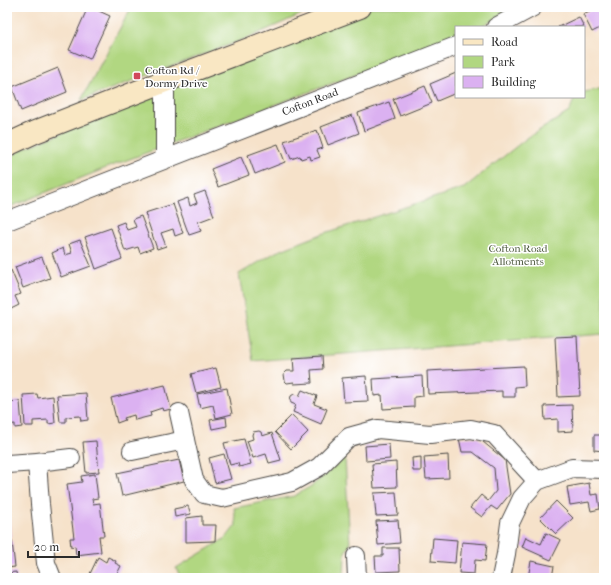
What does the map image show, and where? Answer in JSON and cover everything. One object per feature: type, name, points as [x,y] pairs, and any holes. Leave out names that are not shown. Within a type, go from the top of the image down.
[{"type":"street","points":[[7,145],[35,132],[165,81],[360,7]]},
{"type":"street","points":[[498,26],[534,7]]},
{"type":"street","name":"Cofton Road","points":[[7,221],[455,46]]},
{"type":"street","points":[[165,81],[165,159]]},
{"type":"street","points":[[179,413],[194,480],[204,494],[222,498],[292,482],[319,467],[349,437],[378,429],[430,434],[471,428],[494,434],[537,481]]},
{"type":"street","points":[[132,451],[185,440]]},
{"type":"street","points":[[7,464],[71,458]]},
{"type":"street","points":[[37,462],[46,563],[52,578]]},
{"type":"street","points":[[501,578],[510,523],[522,498],[537,481],[572,468],[604,469]]},
{"type":"street","points":[[356,556],[358,578]]},
{"type":"green space","points":[[318,7],[250,37],[81,100],[131,8]]},
{"type":"green space","points":[[373,7],[518,7],[482,26],[455,26],[455,37],[111,166],[7,208],[7,159],[25,148]]},
{"type":"green space","name":"Cofton Road Allotments","points":[[604,88],[604,334],[253,361],[239,274],[276,252],[322,234],[464,188],[527,138],[569,112],[575,98],[585,98],[585,92]]},
{"type":"green space","points":[[345,458],[350,545],[345,552],[344,578],[181,578],[176,568],[226,538],[236,525],[234,508],[294,496],[313,485]]},
{"type":"building","points":[[88,7],[110,16],[90,59],[69,50]]},
{"type":"building","points":[[598,7],[604,7],[604,26],[592,32],[583,14]]},
{"type":"building","points":[[579,17],[584,26],[560,26]]},
{"type":"building","points":[[58,68],[67,92],[21,111],[12,87]]},
{"type":"building","points":[[455,73],[455,93],[437,101],[430,84]]},
{"type":"building","points":[[425,86],[432,103],[400,116],[393,99]]},
{"type":"building","points":[[389,102],[395,119],[364,131],[358,113]]},
{"type":"building","points":[[352,115],[359,133],[328,145],[321,127]]},
{"type":"building","points":[[317,130],[323,148],[317,150],[320,157],[311,160],[310,156],[301,159],[300,156],[291,159],[284,141]]},
{"type":"building","points":[[278,144],[285,162],[255,174],[248,155]]},
{"type":"building","points":[[241,157],[249,175],[218,187],[211,169]]},
{"type":"building","points":[[205,191],[214,216],[198,222],[201,231],[189,235],[177,202],[188,198],[190,206],[197,203],[194,195]]},
{"type":"building","points":[[173,204],[183,233],[175,236],[173,229],[161,233],[166,246],[157,249],[145,213]]},
{"type":"building","points":[[141,216],[153,248],[140,253],[138,247],[125,251],[116,225],[124,222],[127,230],[136,227],[133,219]]},
{"type":"building","points":[[111,228],[122,259],[96,269],[85,237]]},
{"type":"building","points":[[80,240],[91,266],[61,277],[52,253],[63,248],[65,255],[72,253],[69,244]]},
{"type":"building","points":[[42,257],[50,278],[23,288],[15,267]]},
{"type":"building","points":[[11,270],[21,294],[15,296],[19,305],[11,309],[7,300],[7,272]]},
{"type":"building","points":[[577,336],[580,396],[558,397],[555,337]]},
{"type":"building","points":[[322,356],[323,369],[311,370],[312,383],[294,384],[294,382],[287,383],[285,381],[284,374],[287,371],[294,371],[293,358]]},
{"type":"building","points":[[524,366],[525,386],[515,387],[515,397],[502,397],[502,391],[428,394],[427,371]]},
{"type":"building","points":[[216,368],[221,387],[196,393],[191,374]]},
{"type":"building","points":[[366,376],[368,401],[344,402],[342,378]]},
{"type":"building","points":[[422,376],[423,396],[414,397],[414,407],[383,409],[382,395],[374,396],[373,379]]},
{"type":"building","points":[[165,385],[171,409],[163,411],[162,408],[150,412],[151,416],[135,420],[134,415],[124,418],[125,420],[117,423],[111,398]]},
{"type":"building","points":[[227,388],[232,414],[216,418],[213,405],[200,408],[197,394]]},
{"type":"building","points":[[302,390],[317,396],[314,404],[327,409],[321,424],[293,412],[296,405],[291,403],[291,396],[294,394],[299,396]]},
{"type":"building","points":[[86,393],[88,420],[81,421],[80,416],[66,417],[66,422],[60,422],[57,395]]},
{"type":"building","points":[[37,394],[38,398],[53,396],[55,423],[48,424],[48,420],[33,421],[33,426],[25,426],[23,395]]},
{"type":"building","points":[[20,401],[22,427],[15,428],[15,424],[7,425],[7,402]]},
{"type":"building","points":[[572,405],[573,431],[558,432],[558,419],[545,420],[544,406]]},
{"type":"building","points":[[292,415],[308,432],[291,449],[275,432]]},
{"type":"building","points":[[226,417],[227,426],[212,429],[210,420]]},
{"type":"building","points":[[253,432],[261,432],[262,436],[272,433],[281,460],[269,463],[266,454],[253,458],[247,441],[253,439]]},
{"type":"building","points":[[594,435],[604,435],[604,451],[594,450]]},
{"type":"building","points":[[477,437],[505,460],[510,494],[497,510],[491,506],[482,517],[470,508],[481,495],[488,501],[496,491],[494,468],[473,452],[462,452],[459,438]]},
{"type":"building","points":[[244,439],[251,464],[239,467],[238,463],[230,465],[224,443]]},
{"type":"building","points":[[96,441],[99,472],[86,473],[83,442]]},
{"type":"building","points":[[389,444],[390,459],[366,461],[365,446]]},
{"type":"building","points":[[224,454],[231,479],[215,483],[209,458]]},
{"type":"building","points":[[448,455],[449,478],[426,479],[424,457]]},
{"type":"building","points":[[421,457],[421,471],[413,471],[412,458]]},
{"type":"building","points":[[179,460],[184,481],[122,496],[117,473]]},
{"type":"building","points":[[396,462],[397,487],[374,488],[372,464]]},
{"type":"building","points":[[95,474],[98,498],[92,499],[93,504],[100,503],[104,536],[99,536],[101,552],[76,555],[75,546],[71,547],[70,538],[74,538],[67,484],[82,482],[81,476]]},
{"type":"building","points":[[589,483],[591,495],[598,494],[600,509],[591,511],[589,502],[570,505],[567,487]]},
{"type":"building","points":[[396,492],[398,515],[376,516],[374,493]]},
{"type":"building","points":[[7,495],[10,513],[7,514]]},
{"type":"building","points":[[556,501],[573,518],[556,534],[540,518]]},
{"type":"building","points":[[188,506],[191,514],[175,517],[174,509]]},
{"type":"building","points":[[202,516],[202,525],[216,525],[215,541],[186,542],[186,518]]},
{"type":"building","points":[[7,517],[9,517],[11,536],[7,537]]},
{"type":"building","points":[[398,520],[400,543],[378,545],[376,521]]},
{"type":"building","points":[[546,533],[561,540],[551,560],[522,547],[526,537],[541,544]]},
{"type":"building","points":[[433,538],[457,540],[455,563],[431,561]]},
{"type":"building","points":[[12,541],[15,567],[7,568],[7,542]]},
{"type":"building","points":[[462,542],[487,544],[485,561],[475,560],[474,574],[459,573]]},
{"type":"building","points":[[383,548],[399,548],[400,571],[376,572],[375,556],[383,556]]},
{"type":"building","points":[[98,557],[106,562],[108,557],[116,561],[115,563],[121,566],[115,578],[88,578]]},
{"type":"building","points":[[531,561],[554,566],[552,578],[528,578]]},
{"type":"building","points":[[16,572],[17,578],[7,578],[7,573]]},
{"type":"place","name":"Cofton Rd / Dormy Drive","points":[[137,76]]}]
